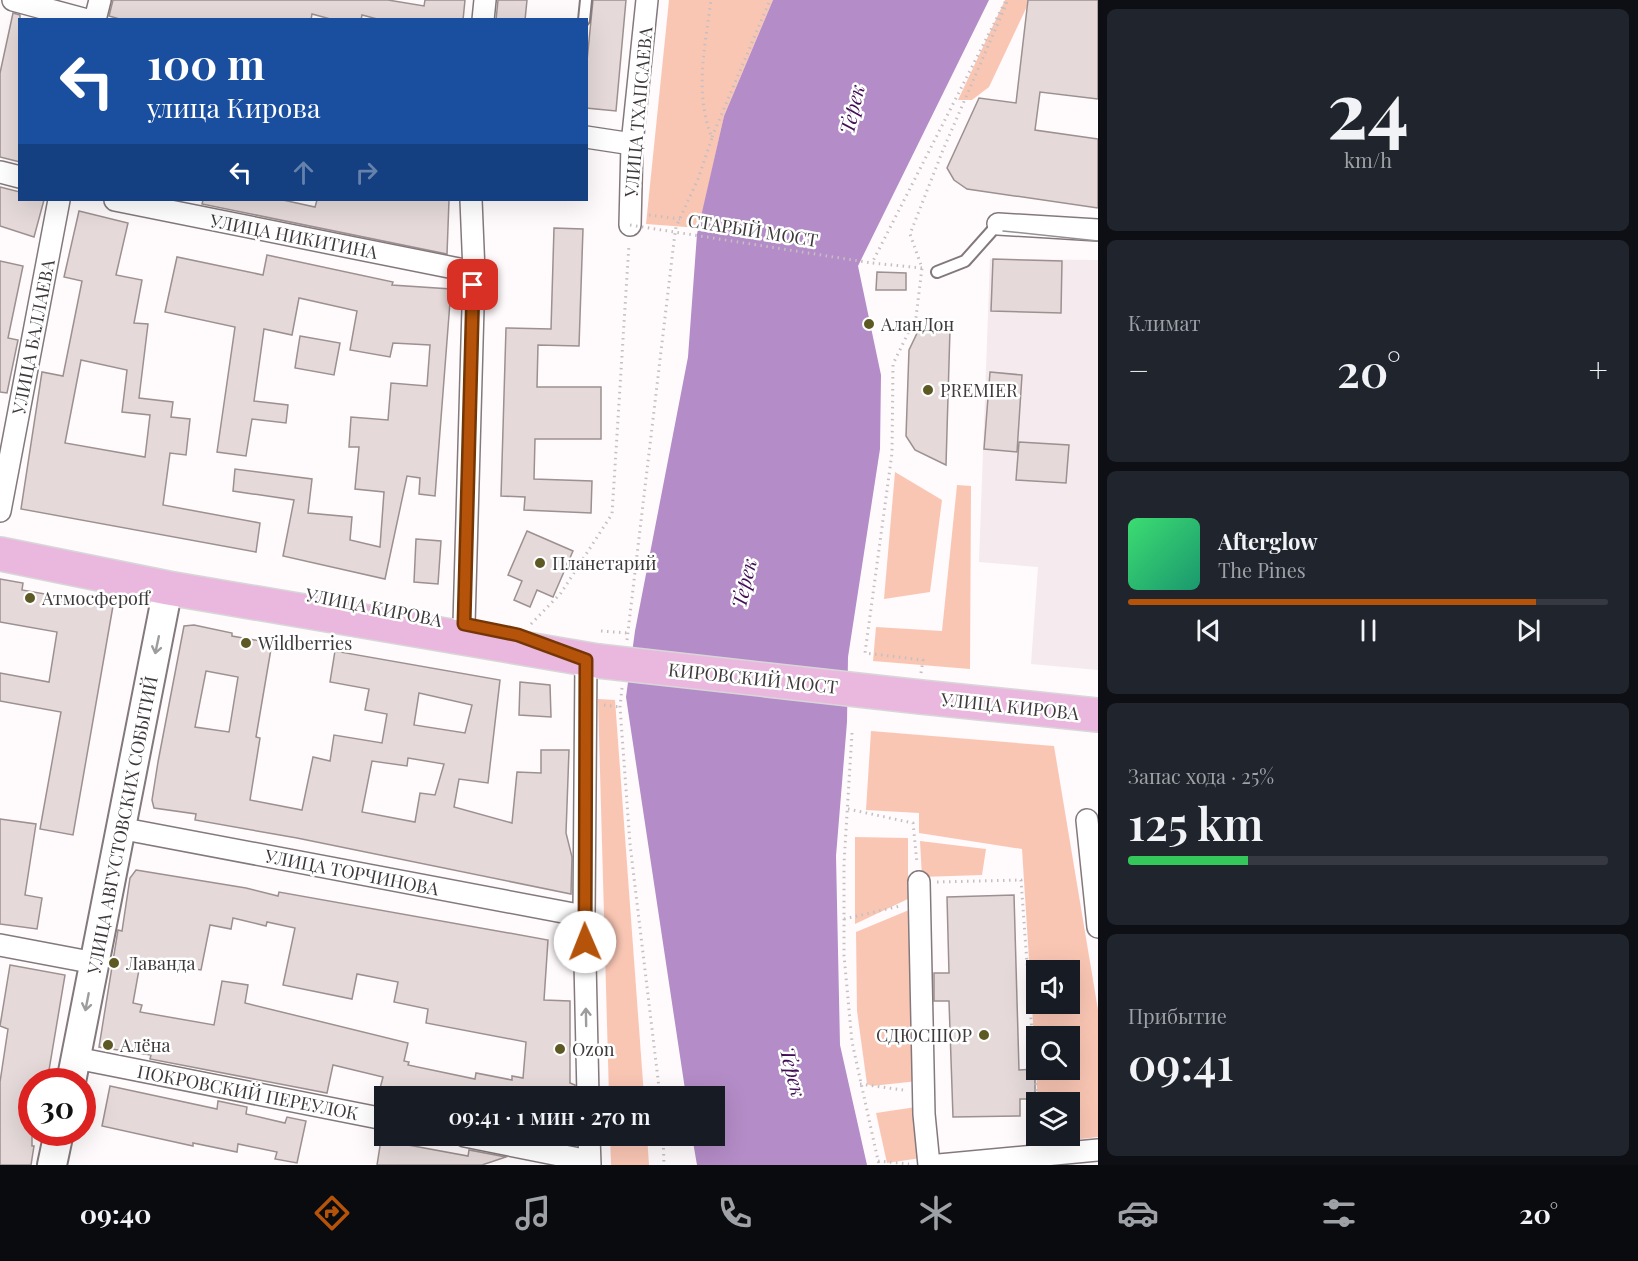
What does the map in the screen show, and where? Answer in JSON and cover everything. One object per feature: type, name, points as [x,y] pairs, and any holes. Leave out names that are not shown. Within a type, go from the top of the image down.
[{"type":"main road","name":"УЛИЦА КИРОВА","points":[[0,534],[169,578],[595,650]]},
{"type":"main road","name":"УЛИЦА КИРОВА","points":[[0,554],[464,624],[595,650]]},
{"type":"main road","name":"КИРОВСКИЙ МОСТ","points":[[595,650],[921,686]]},
{"type":"main road","name":"УЛИЦА КИРОВА","points":[[921,686],[1098,716]]},
{"type":"street","points":[[13,0],[80,18]]},
{"type":"street","points":[[96,18],[100,0]]},
{"type":"street","points":[[483,18],[486,0]]},
{"type":"street","name":"УЛИЦА ТХАПСАЕВА","points":[[638,220],[632,144],[647,0]]},
{"type":"street","points":[[588,137],[632,144]]},
{"type":"street","points":[[0,172],[18,176]]},
{"type":"street","name":"УЛИЦА БАЛЛАЕВА","points":[[0,511],[59,201]]},
{"type":"street","name":"УЛИЦА НИКИТИНА","points":[[120,201],[474,272]]},
{"type":"street","points":[[464,624],[474,272],[471,201]]},
{"type":"street","points":[[998,224],[1098,230]]},
{"type":"street","name":"УЛИЦА АВГУСТОВСКИХ СОБЫТИЙ","points":[[74,1068],[169,578]]},
{"type":"street","points":[[588,1086],[584,916],[595,650]]},
{"type":"street","points":[[1087,820],[1098,927]]},
{"type":"street","name":"УЛИЦА ТОРЧИНОВА","points":[[119,828],[584,916]]},
{"type":"street","points":[[920,891],[923,1093],[929,1165]]},
{"type":"street","points":[[0,945],[95,963]]},
{"type":"street","name":"ПОКРОВСКИЙ ПЕРЕУЛОК","points":[[96,1073],[374,1117]]},
{"type":"street","points":[[52,1165],[56,1146]]},
{"type":"street","points":[[511,1146],[589,1163],[589,1146]]},
{"type":"street","points":[[939,1165],[1098,1150]]},
{"type":"lane","points":[[584,18],[586,0]]},
{"type":"lane","points":[[937,272],[965,261],[998,224]]},
{"type":"path","points":[[711,0],[701,85],[704,119],[712,138]]},
{"type":"path","points":[[674,241],[680,219],[712,138],[770,0]]},
{"type":"path","points":[[872,263],[1007,0]]},
{"type":"path","points":[[921,686],[923,660],[865,653],[892,453],[893,364],[916,317],[922,268],[910,234],[1007,0]]},
{"type":"path","points":[[518,635],[561,593],[612,514],[638,220],[680,219]]},
{"type":"path","name":"СТАРЫЙ МОСТ","points":[[638,220],[872,263],[922,268],[937,272]]},
{"type":"path","points":[[595,650],[628,633]]},
{"type":"path","points":[[852,733],[844,919],[844,955],[852,1042],[879,1163],[919,1165]]},
{"type":"path","points":[[848,809],[913,823],[920,891]]},
{"type":"path","points":[[844,919],[920,891],[1021,880],[1036,1092]]},
{"type":"path","points":[[860,1084],[923,1093]]},
{"type":"path","points":[[663,1146],[664,1165]]},
{"type":"shaded area","points":[[669,0],[773,0],[724,116],[699,228],[646,224]]},
{"type":"shaded area","points":[[1005,0],[1030,0],[989,87],[972,100],[958,100]]},
{"type":"shaded area","points":[[990,259],[1098,260],[1098,670],[1031,664],[1038,567],[979,562]]},
{"type":"shaded area","points":[[895,472],[942,500],[930,592],[884,599]]},
{"type":"shaded area","points":[[957,485],[971,486],[970,669],[873,661],[876,627],[942,631]]},
{"type":"shaded area","points":[[598,699],[615,700],[643,1086],[609,1086]]},
{"type":"shaded area","points":[[871,731],[1054,746],[1098,1010],[1098,1137],[1080,1139],[1080,1092],[1037,1092],[1037,1080],[1080,1080],[1080,1026],[1033,1026],[1032,1014],[1080,1014],[1080,960],[1029,960],[1022,849],[919,833],[919,813],[866,810]]},
{"type":"shaded area","points":[[855,837],[908,838],[908,899],[855,924]]},
{"type":"shaded area","points":[[920,841],[986,849],[982,875],[922,877]]},
{"type":"shaded area","points":[[909,910],[918,1081],[872,1086],[867,1084],[857,1011],[856,932]]},
{"type":"shaded area","points":[[916,1107],[921,1158],[887,1163],[876,1113]]},
{"type":"shaded area","points":[[610,1146],[648,1146],[649,1165],[611,1165]]},
{"type":"water","name":"Терек","points":[[773,0],[989,0],[858,266],[881,375],[880,449],[848,657],[847,722],[836,856],[840,1045],[867,1165],[697,1165],[694,1146],[725,1146],[725,1086],[684,1086],[626,697],[635,631],[688,357],[697,234],[724,116]]},
{"type":"building","points":[[113,0],[388,0],[424,6],[425,0],[465,0],[463,18],[373,18],[362,15],[361,18],[327,18],[312,14],[311,18],[116,18],[109,16]]},
{"type":"building","points":[[498,0],[527,0],[525,18],[496,18]]},
{"type":"building","points":[[593,0],[626,0],[616,111],[588,108],[588,51]]},
{"type":"building","points":[[1028,0],[1098,0],[1098,99],[1040,92],[1035,130],[1098,139],[1098,208],[967,189],[954,180],[947,168],[979,98],[1016,103]]},
{"type":"building","points":[[13,13],[20,15],[18,18],[18,162],[0,157],[0,73]]},
{"type":"building","points":[[0,187],[18,192],[18,201],[44,201],[34,237],[0,226]]},
{"type":"building","points":[[203,201],[288,201],[315,207],[317,201],[449,201],[447,254],[202,204]]},
{"type":"building","points":[[79,211],[128,223],[116,275],[142,280],[134,323],[148,324],[139,398],[173,402],[171,417],[190,419],[186,455],[170,453],[163,505],[260,523],[256,552],[21,509],[42,372],[63,376],[82,281],[64,277]],"holes":[[[81,360],[127,370],[122,412],[150,415],[145,457],[65,443]]]},
{"type":"building","points":[[554,228],[583,229],[579,346],[538,345],[537,387],[601,387],[601,439],[535,439],[534,479],[592,481],[591,513],[524,510],[525,497],[501,496],[506,328],[551,329]]},
{"type":"building","points":[[267,255],[393,282],[392,285],[451,289],[435,496],[419,494],[420,478],[407,476],[385,579],[283,556],[294,500],[233,491],[235,469],[312,479],[308,513],[352,517],[350,540],[380,547],[384,492],[355,489],[359,447],[349,447],[351,417],[388,420],[391,383],[427,386],[430,345],[393,343],[390,357],[350,350],[357,311],[299,298],[292,335],[264,329],[254,401],[288,405],[286,423],[252,419],[246,456],[217,452],[235,327],[165,312],[177,257],[263,275]]},
{"type":"building","points":[[993,259],[1062,261],[1061,313],[991,311]]},
{"type":"building","points":[[0,261],[23,266],[8,338],[18,340],[7,393],[0,392]]},
{"type":"building","points":[[877,272],[906,273],[906,290],[876,290]]},
{"type":"building","points":[[920,327],[950,329],[946,465],[915,450],[906,436],[909,350]]},
{"type":"building","points":[[300,336],[340,343],[334,375],[295,368]]},
{"type":"building","points":[[990,372],[1022,375],[1017,452],[984,449]]},
{"type":"building","points":[[1019,442],[1069,445],[1066,483],[1016,480]]},
{"type":"building","name":"Планетарий","points":[[527,531],[573,551],[553,597],[537,590],[530,607],[514,600],[522,581],[508,575]]},
{"type":"building","points":[[416,539],[441,541],[438,584],[414,582]]},
{"type":"building","points":[[0,579],[23,583],[22,590],[113,606],[73,835],[40,829],[61,712],[0,701],[0,673],[49,682],[57,632],[0,622]]},
{"type":"building","points":[[194,625],[232,633],[232,636],[272,643],[256,737],[260,738],[250,800],[302,810],[313,757],[330,761],[334,735],[382,743],[387,714],[365,710],[369,689],[330,682],[335,651],[500,680],[488,783],[459,779],[454,807],[512,823],[517,772],[541,773],[541,750],[569,750],[566,833],[572,857],[571,894],[297,838],[195,820],[196,814],[154,808],[152,800],[158,762],[184,626]],"holes":[[[206,671],[238,677],[229,732],[195,727]],[[419,693],[472,705],[465,733],[414,725]],[[408,758],[444,764],[435,795],[420,793],[415,822],[362,812],[372,761],[407,766]]]},
{"type":"building","points":[[520,682],[550,685],[551,717],[519,715]]},
{"type":"building","points":[[0,819],[36,824],[25,895],[42,898],[37,929],[0,924]]},
{"type":"building","points":[[136,870],[246,888],[278,896],[279,892],[548,940],[544,1000],[570,1001],[570,1083],[575,1086],[381,1086],[383,1077],[333,1065],[327,1093],[150,1059],[151,1055],[99,1047],[118,930],[122,931],[130,878]],"holes":[[[233,918],[266,926],[267,922],[295,928],[283,985],[352,999],[357,974],[398,982],[394,1002],[428,1009],[426,1023],[526,1042],[523,1078],[512,1076],[512,1080],[476,1073],[475,1079],[408,1065],[409,1062],[404,1061],[408,1043],[245,1003],[248,985],[222,981],[214,1025],[140,1012],[142,1005],[133,1003],[140,964],[177,970],[177,966],[201,970],[210,925],[231,929]]]},
{"type":"building","name":"СДЮСШОР","points":[[1014,895],[1019,1070],[1026,1070],[1026,1080],[1035,1080],[1035,1092],[1026,1092],[1026,1099],[1020,1099],[1020,1116],[953,1117],[949,1001],[934,1001],[934,973],[949,973],[947,897]]},
{"type":"building","points":[[10,965],[65,975],[49,1068],[18,1068],[18,1146],[34,1146],[31,1165],[0,1165],[0,1082],[8,1029],[0,1026]]},
{"type":"building","points":[[110,1086],[217,1109],[218,1101],[247,1107],[246,1114],[285,1123],[287,1117],[306,1121],[297,1163],[275,1159],[277,1152],[238,1144],[237,1152],[193,1143],[193,1146],[102,1126]]},
{"type":"building","points":[[380,1146],[414,1146],[468,1156],[469,1150],[506,1157],[482,1165],[377,1165]]},
{"type":"tram line","points":[[1003,231],[1098,241]]},
{"type":"place","name":"АланДон","points":[[869,324]]},
{"type":"place","name":"PREMIER","points":[[928,390]]},
{"type":"place","name":"Планетарий","points":[[540,563]]},
{"type":"place","name":"Атмосферoff","points":[[30,598]]},
{"type":"place","name":"Wildberries","points":[[246,643]]},
{"type":"place","name":"Лаванда","points":[[114,963]]},
{"type":"place","name":"СДЮСШОР","points":[[984,1035]]},
{"type":"place","name":"Алёна","points":[[108,1045]]},
{"type":"place","name":"Ozon","points":[[560,1049]]},
{"type":"route","points":[[473,285],[464,624],[518,635],[586,660],[585,942]]}]
